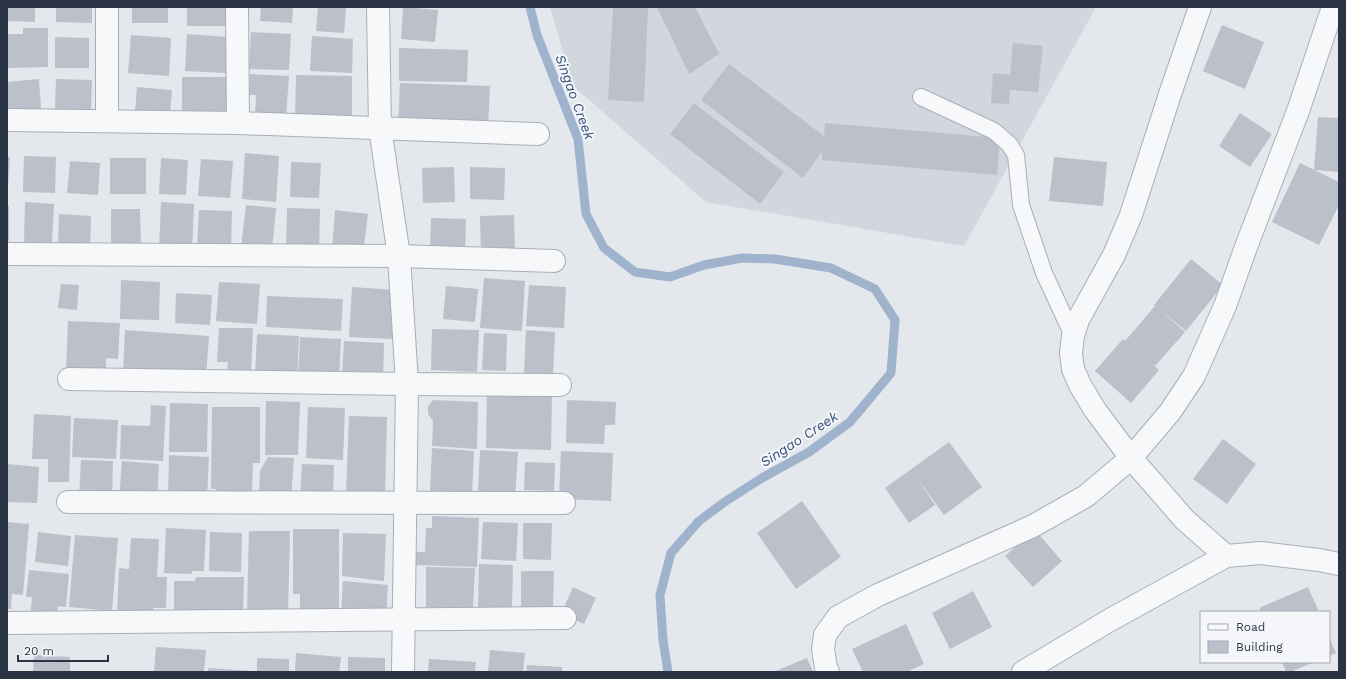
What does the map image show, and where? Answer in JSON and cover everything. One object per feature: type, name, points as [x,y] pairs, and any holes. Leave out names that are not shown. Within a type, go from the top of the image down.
[{"type":"street","points":[[107,7],[107,121]]},
{"type":"street","points":[[236,7],[238,122]]},
{"type":"street","points":[[378,7],[380,128],[399,256],[407,384],[403,620],[404,672]]},
{"type":"street","points":[[1200,7],[1131,215],[1114,255],[1078,320],[1073,336],[1071,353],[1073,369],[1080,385],[1095,410],[1131,458],[1185,520],[1226,556]]},
{"type":"street","points":[[828,672],[823,649],[825,635],[838,617],[878,595],[1033,526],[1086,496],[1131,458],[1170,412],[1194,376],[1226,306],[1246,247],[1298,111],[1333,7]]},
{"type":"street","points":[[7,120],[238,122],[538,134]]},
{"type":"street","points":[[7,254],[399,256],[554,262]]},
{"type":"street","points":[[69,379],[560,385]]},
{"type":"street","points":[[68,502],[406,504],[564,503]]},
{"type":"street","points":[[1023,672],[1110,620],[1226,556],[1261,553],[1339,564]]},
{"type":"street","points":[[7,623],[565,618]]},
{"type":"lane","points":[[921,97],[994,131],[1009,144],[1016,155],[1020,205],[1044,273],[1073,336]]},
{"type":"shaded area","points":[[550,7],[1096,7],[964,246],[706,202],[573,86]]},
{"type":"building","points":[[7,7],[35,7],[35,22],[7,21]]},
{"type":"building","points":[[56,7],[92,7],[92,23],[56,22]]},
{"type":"building","points":[[132,7],[168,7],[168,23],[132,23]]},
{"type":"building","points":[[187,7],[230,7],[230,26],[187,26]]},
{"type":"building","points":[[261,7],[293,7],[292,23],[260,21]]},
{"type":"building","points":[[318,7],[346,7],[344,33],[316,31]]},
{"type":"building","points":[[403,7],[438,10],[435,42],[401,39]]},
{"type":"building","points":[[613,7],[648,7],[644,102],[608,100]]},
{"type":"building","points":[[657,7],[695,7],[719,54],[689,74]]},
{"type":"building","points":[[1222,25],[1264,42],[1245,89],[1203,71]]},
{"type":"building","points":[[23,28],[48,28],[48,67],[7,68],[7,34],[23,34]]},
{"type":"building","points":[[251,32],[291,34],[289,70],[249,69]]},
{"type":"building","points":[[187,34],[228,37],[226,73],[185,71]]},
{"type":"building","points":[[131,35],[171,38],[169,76],[128,73]]},
{"type":"building","points":[[312,36],[353,39],[352,73],[310,71]]},
{"type":"building","points":[[55,37],[89,38],[89,68],[55,68]]},
{"type":"building","points":[[1013,43],[1043,46],[1038,92],[1010,90],[1009,104],[991,103],[993,73],[1010,75]]},
{"type":"building","points":[[399,48],[468,50],[467,82],[399,81]]},
{"type":"building","points":[[729,64],[824,136],[825,123],[1000,138],[997,175],[822,160],[822,152],[803,178],[701,100]]},
{"type":"building","points":[[250,74],[289,76],[286,117],[255,115],[256,95],[249,95]]},
{"type":"building","points":[[296,75],[352,76],[352,122],[295,121]]},
{"type":"building","points":[[182,77],[227,77],[227,118],[182,118]]},
{"type":"building","points":[[39,79],[41,109],[7,111],[7,82]]},
{"type":"building","points":[[56,79],[92,80],[91,110],[55,109]]},
{"type":"building","points":[[400,83],[490,86],[488,129],[398,126]]},
{"type":"building","points":[[137,87],[172,90],[170,114],[135,112]]},
{"type":"building","points":[[694,103],[784,172],[760,204],[670,134]]},
{"type":"building","points":[[1240,113],[1272,134],[1250,167],[1219,146]]},
{"type":"building","points":[[1318,117],[1339,118],[1339,172],[1314,170]]},
{"type":"building","points":[[245,153],[279,156],[276,202],[242,199]]},
{"type":"building","points":[[24,156],[56,157],[55,193],[23,192]]},
{"type":"building","points":[[7,157],[10,157],[8,186],[7,186]]},
{"type":"building","points":[[1054,157],[1107,162],[1103,206],[1049,201]]},
{"type":"building","points":[[110,158],[146,158],[146,194],[110,194]]},
{"type":"building","points":[[161,158],[188,160],[186,195],[159,194]]},
{"type":"building","points":[[201,159],[233,161],[230,198],[198,196]]},
{"type":"building","points":[[70,161],[100,163],[98,195],[67,193]]},
{"type":"building","points":[[291,162],[321,163],[319,198],[290,197]]},
{"type":"building","points":[[1300,163],[1339,182],[1339,205],[1319,245],[1272,222]]},
{"type":"building","points":[[454,167],[455,202],[423,203],[422,168]]},
{"type":"building","points":[[470,167],[505,168],[504,200],[470,199]]},
{"type":"building","points":[[25,202],[54,204],[52,243],[24,242]]},
{"type":"building","points":[[161,202],[194,204],[192,252],[159,250]]},
{"type":"building","points":[[7,205],[9,206],[9,241],[7,241]]},
{"type":"building","points":[[246,205],[276,208],[272,251],[241,248]]},
{"type":"building","points":[[287,208],[320,209],[319,252],[286,251]]},
{"type":"building","points":[[111,209],[140,209],[141,249],[111,250]]},
{"type":"building","points":[[199,210],[232,211],[231,249],[197,248]]},
{"type":"building","points":[[335,210],[368,214],[363,253],[332,250]]},
{"type":"building","points":[[59,214],[91,216],[90,250],[58,249]]},
{"type":"building","points":[[514,215],[515,251],[481,252],[480,216]]},
{"type":"building","points":[[431,218],[466,219],[465,253],[430,252]]},
{"type":"building","points":[[1191,259],[1223,285],[1186,331],[1160,310],[1185,332],[1155,366],[1144,357],[1159,370],[1131,403],[1095,371],[1123,339],[1125,341],[1155,306],[1154,305]]},
{"type":"building","points":[[484,278],[525,281],[522,331],[480,328]]},
{"type":"building","points":[[121,280],[160,282],[159,320],[120,319]]},
{"type":"building","points":[[219,282],[260,284],[257,324],[216,321]]},
{"type":"building","points":[[61,284],[79,285],[77,310],[58,308]]},
{"type":"building","points":[[529,285],[566,287],[564,328],[526,326]]},
{"type":"building","points":[[446,286],[478,289],[475,322],[443,319]]},
{"type":"building","points":[[352,287],[395,290],[392,339],[349,337]]},
{"type":"building","points":[[176,293],[212,295],[210,325],[175,323]]},
{"type":"building","points":[[267,296],[343,299],[341,331],[266,327]]},
{"type":"building","points":[[68,321],[120,323],[118,359],[106,358],[106,372],[66,371]]},
{"type":"building","points":[[219,328],[253,328],[251,374],[227,373],[228,362],[217,362]]},
{"type":"building","points":[[432,329],[479,330],[477,372],[431,370]]},
{"type":"building","points":[[125,330],[209,336],[206,378],[123,374]]},
{"type":"building","points":[[526,330],[555,332],[553,375],[524,374]]},
{"type":"building","points":[[484,333],[507,334],[506,371],[482,370]]},
{"type":"building","points":[[257,334],[299,336],[297,379],[255,378]]},
{"type":"building","points":[[300,337],[341,339],[339,380],[298,378]]},
{"type":"building","points":[[344,341],[384,343],[383,379],[342,377]]},
{"type":"building","points":[[487,392],[552,394],[551,450],[486,448]]},
{"type":"building","points":[[433,400],[478,402],[477,449],[432,446],[433,421],[428,414],[428,406]]},
{"type":"building","points":[[567,400],[616,402],[615,425],[605,425],[604,444],[566,443]]},
{"type":"building","points":[[266,401],[300,402],[298,455],[265,455]]},
{"type":"building","points":[[170,403],[208,404],[207,452],[169,452]]},
{"type":"building","points":[[151,405],[166,406],[163,461],[120,459],[121,425],[150,426]]},
{"type":"building","points":[[212,407],[260,407],[260,463],[253,463],[252,491],[239,491],[239,497],[216,496],[216,489],[211,489]]},
{"type":"building","points":[[308,407],[345,408],[343,460],[306,458]]},
{"type":"building","points":[[34,414],[71,416],[69,482],[48,482],[48,459],[32,459]]},
{"type":"building","points":[[349,416],[387,417],[385,495],[346,494]]},
{"type":"building","points":[[74,418],[118,420],[116,459],[72,457]]},
{"type":"building","points":[[1223,439],[1256,464],[1227,504],[1193,479]]},
{"type":"building","points":[[949,442],[982,487],[944,515],[917,478],[935,505],[909,523],[885,488]]},
{"type":"building","points":[[432,448],[474,451],[472,495],[430,492]]},
{"type":"building","points":[[480,450],[518,452],[515,497],[478,495]]},
{"type":"building","points":[[561,451],[613,453],[611,501],[559,499]]},
{"type":"building","points":[[169,455],[209,457],[207,498],[168,497]]},
{"type":"building","points":[[268,457],[294,458],[291,498],[259,496],[260,471]]},
{"type":"building","points":[[81,460],[113,461],[112,500],[79,498]]},
{"type":"building","points":[[122,461],[159,464],[157,502],[119,500]]},
{"type":"building","points":[[525,462],[555,463],[554,491],[524,490]]},
{"type":"building","points":[[7,464],[39,467],[37,503],[7,502]]},
{"type":"building","points":[[302,464],[334,465],[333,500],[300,498]]},
{"type":"building","points":[[802,501],[841,557],[796,589],[757,533]]},
{"type":"building","points":[[432,516],[479,518],[477,567],[415,565],[416,552],[425,552],[426,528],[432,528]]},
{"type":"building","points":[[7,522],[29,524],[23,595],[12,594],[11,609],[7,609]]},
{"type":"building","points":[[483,522],[518,523],[516,561],[481,559]]},
{"type":"building","points":[[523,523],[552,523],[551,560],[523,559]]},
{"type":"building","points":[[166,528],[206,530],[204,571],[193,571],[191,574],[164,573]]},
{"type":"building","points":[[293,529],[339,529],[339,614],[300,614],[300,594],[293,594]]},
{"type":"building","points":[[1035,530],[1062,561],[1033,587],[1005,556]]},
{"type":"building","points":[[249,531],[290,531],[288,614],[247,613]]},
{"type":"building","points":[[38,532],[71,536],[68,566],[35,562]]},
{"type":"building","points":[[210,532],[242,533],[241,572],[209,571]]},
{"type":"building","points":[[343,533],[386,534],[384,581],[342,576]]},
{"type":"building","points":[[75,535],[118,538],[112,611],[69,607]]},
{"type":"building","points":[[131,538],[159,539],[157,577],[167,577],[166,608],[153,608],[153,614],[117,613],[119,568],[129,569]]},
{"type":"building","points":[[479,564],[513,565],[512,608],[478,607]]},
{"type":"building","points":[[426,567],[475,568],[473,608],[426,607]]},
{"type":"building","points":[[29,570],[69,574],[66,607],[58,606],[56,622],[30,619],[32,597],[26,597]]},
{"type":"building","points":[[521,571],[554,571],[553,608],[521,607]]},
{"type":"building","points":[[196,577],[244,577],[243,616],[174,616],[174,581],[195,581]]},
{"type":"building","points":[[343,581],[388,585],[386,618],[341,614]]},
{"type":"building","points":[[573,587],[596,598],[584,624],[561,614]]},
{"type":"building","points":[[1308,587],[1319,611],[1260,611],[1259,608]]},
{"type":"building","points":[[973,591],[992,627],[950,649],[932,613]]},
{"type":"building","points":[[906,624],[924,664],[906,672],[863,672],[852,649]]},
{"type":"building","points":[[1330,639],[1336,653],[1330,656]]},
{"type":"building","points":[[156,647],[206,650],[204,672],[154,672]]},
{"type":"building","points":[[490,650],[525,653],[523,672],[488,672]]},
{"type":"building","points":[[296,653],[341,657],[339,672],[295,672]]},
{"type":"building","points":[[34,655],[70,657],[70,672],[33,672]]},
{"type":"building","points":[[348,657],[385,658],[385,672],[348,672]]},
{"type":"building","points":[[257,658],[289,659],[289,672],[257,672]]},
{"type":"building","points":[[807,658],[813,672],[773,672]]},
{"type":"building","points":[[429,659],[476,662],[475,672],[428,672]]},
{"type":"building","points":[[1282,663],[1312,663],[1290,672],[1286,672]]},
{"type":"building","points":[[527,665],[562,667],[562,672],[526,672]]},
{"type":"building","points":[[208,668],[253,671],[253,672],[208,672]]},
{"type":"waterway","name":"Singao Creek","points":[[530,7],[537,35],[578,139],[586,214],[604,248],[635,272],[670,277],[704,265],[742,258],[775,259],[831,268],[875,289],[895,320],[891,373],[850,422],[809,452],[762,478],[726,501],[699,521],[671,553],[660,595],[663,640],[668,672]]}]
